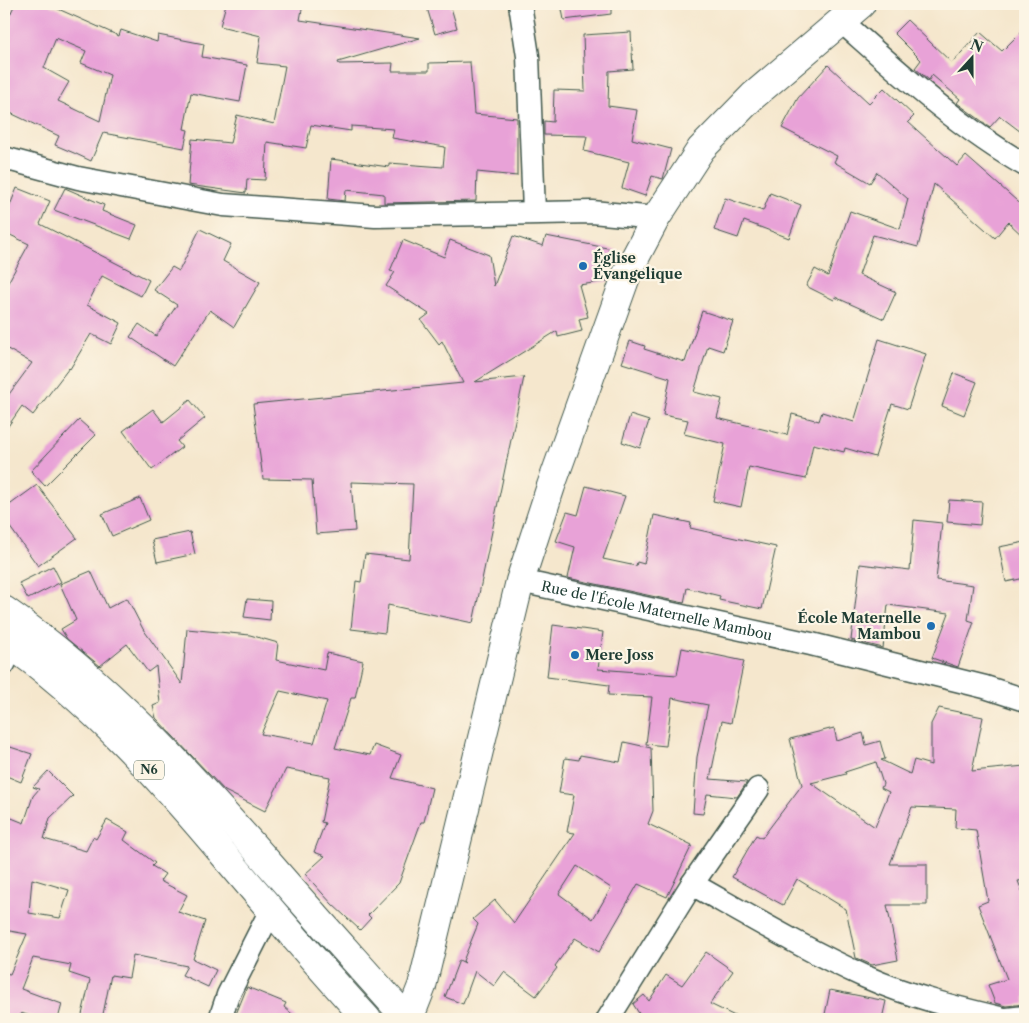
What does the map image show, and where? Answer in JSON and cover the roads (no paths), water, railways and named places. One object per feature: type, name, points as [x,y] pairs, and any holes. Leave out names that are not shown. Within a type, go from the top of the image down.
[{"type":"main road","points":[[408,1019],[422,986],[520,581],[551,486],[628,271],[656,218],[701,149],[753,96],[851,12]]},
{"type":"main road","name":"N6","points":[[4,610],[41,635],[130,714],[200,788],[408,1019]]},
{"type":"main road","name":"N6","points":[[6,650],[67,690],[113,731],[169,791],[367,1019]]},
{"type":"street","points":[[520,4],[528,56],[534,212]]},
{"type":"street","points":[[851,12],[923,92],[1005,154],[1025,165]]},
{"type":"street","points":[[4,158],[78,178],[223,205],[375,216],[592,212],[656,218]]},
{"type":"street","name":"Rue de l'École Maternelle Mambou","points":[[520,581],[811,644],[985,686],[1025,700]]},
{"type":"street","points":[[608,1019],[692,884],[758,789]]},
{"type":"street","points":[[692,884],[790,940],[867,978],[940,1004],[1006,1019],[1025,1018]]},
{"type":"street","points":[[220,1019],[228,995],[271,910]]},
{"type":"place","name":"Église Évangelique","points":[[583,266]]},
{"type":"place","name":"École Maternelle Mambou","points":[[931,626]]},
{"type":"place","name":"Mere Joss","points":[[575,655]]}]
